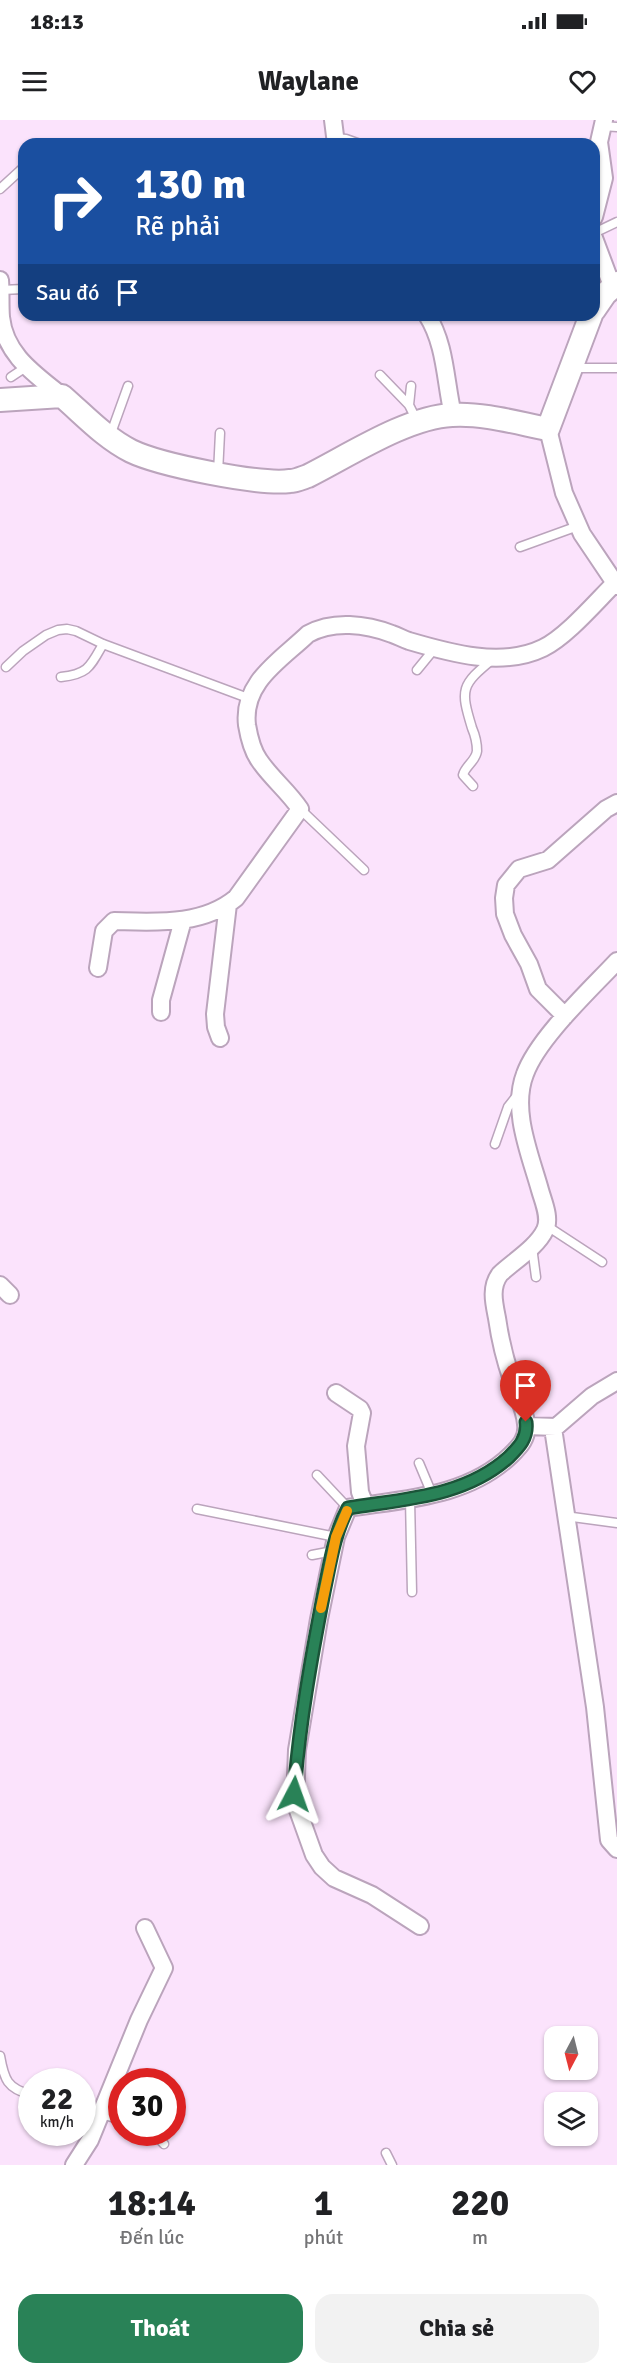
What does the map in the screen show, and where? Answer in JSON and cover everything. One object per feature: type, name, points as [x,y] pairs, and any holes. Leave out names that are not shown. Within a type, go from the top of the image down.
[{"type":"street","points":[[333,120],[336,138]]},
{"type":"street","points":[[600,194],[604,178],[600,142],[608,124]]},
{"type":"street","points":[[600,249],[615,284],[600,303]]},
{"type":"street","points":[[0,280],[1,318],[7,343],[26,367],[110,437],[132,451],[244,479],[291,482],[308,476],[413,414],[490,418],[548,429]]},
{"type":"street","points":[[430,321],[438,334],[453,415]]},
{"type":"street","points":[[98,968],[104,931],[114,921],[183,920],[215,911],[228,904],[236,897],[300,809],[291,795],[259,760],[253,748],[246,713],[248,698],[255,684],[308,634],[319,628],[343,625],[362,626],[435,648],[494,658],[530,652],[549,645],[616,585],[578,526],[564,493],[548,429],[589,321]]},
{"type":"street","points":[[0,400],[62,396]]},
{"type":"street","points":[[564,1016],[538,989],[529,964],[513,935],[505,914],[506,885],[519,869],[548,860],[606,809],[617,803]]},
{"type":"street","points":[[220,1038],[215,1014],[228,904]]},
{"type":"street","points":[[161,1012],[161,1000],[183,920]]},
{"type":"street","points":[[357,1507],[410,1499],[464,1487],[490,1472],[520,1446],[525,1438],[527,1426],[507,1366],[497,1323],[494,1290],[495,1280],[532,1246],[547,1226],[523,1124],[521,1091],[524,1075],[531,1061],[564,1016],[617,961]]},
{"type":"street","points":[[527,1426],[553,1428],[563,1423],[592,1396],[617,1381]]},
{"type":"street","points":[[336,1393],[360,1409],[362,1413],[356,1446],[360,1492],[357,1507],[334,1544],[297,1750],[295,1802],[314,1855],[321,1867],[334,1878],[372,1895],[420,1926]]},
{"type":"street","points":[[553,1428],[595,1707],[609,1840],[617,1850]]},
{"type":"street","points":[[74,2165],[90,2140],[164,1968],[145,1928]]},
{"type":"lane","points":[[0,189],[18,172]]},
{"type":"lane","points":[[600,232],[617,222]]},
{"type":"lane","points":[[1,290],[18,289]]},
{"type":"lane","points":[[11,377],[26,367]]},
{"type":"lane","points":[[571,368],[617,368]]},
{"type":"lane","points":[[380,375],[413,414]]},
{"type":"lane","points":[[110,437],[128,386]]},
{"type":"lane","points":[[411,386],[413,414]]},
{"type":"lane","points":[[218,473],[220,433]]},
{"type":"lane","points":[[520,547],[578,526]]},
{"type":"lane","points":[[6,667],[23,651],[46,635],[58,630],[76,631],[103,644],[248,698]]},
{"type":"lane","points":[[61,677],[86,671],[103,644]]},
{"type":"lane","points":[[417,670],[435,648]]},
{"type":"lane","points":[[473,786],[463,775],[474,759],[477,749],[465,704],[465,688],[471,677],[494,658]]},
{"type":"lane","points":[[300,809],[364,870]]},
{"type":"lane","points":[[495,1144],[508,1107],[521,1091]]},
{"type":"lane","points":[[547,1226],[602,1262]]},
{"type":"lane","points":[[532,1246],[536,1277]]},
{"type":"lane","points":[[419,1463],[432,1494]]},
{"type":"lane","points":[[317,1475],[357,1507]]},
{"type":"lane","points":[[410,1499],[412,1592]]},
{"type":"lane","points":[[198,1509],[334,1544]]},
{"type":"lane","points":[[565,1516],[617,1523]]},
{"type":"lane","points":[[312,1555],[334,1544]]},
{"type":"lane","points":[[0,2056],[9,2085],[18,2091]]},
{"type":"lane","points":[[101,2114],[108,2116]]},
{"type":"lane","points":[[386,2153],[392,2165]]},
{"type":"slow traffic","points":[[321,1608],[336,1537],[347,1511]]},
{"type":"route","points":[[294,1794],[297,1750],[319,1619],[336,1537],[348,1508],[410,1499],[464,1487],[490,1472],[520,1446],[525,1438],[526,1422]]}]
